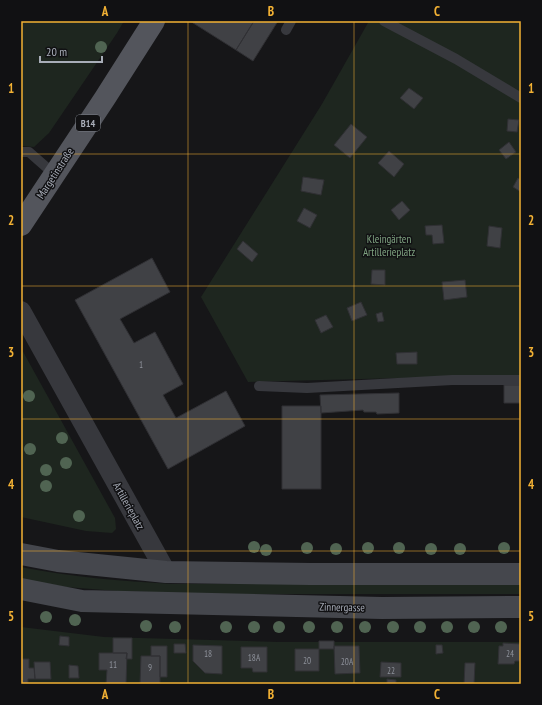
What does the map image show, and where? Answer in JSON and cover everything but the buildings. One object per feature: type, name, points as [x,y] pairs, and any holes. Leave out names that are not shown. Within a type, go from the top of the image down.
[{"type":"main road","name":"Margetinstraße","points":[[21,225],[154,21]]},
{"type":"main road","points":[[21,554],[58,561],[166,572],[521,574]]},
{"type":"main road","name":"Zinnergasse","points":[[21,589],[82,601],[382,608],[521,607]]},
{"type":"street","name":"Artillerieplatz","points":[[21,310],[166,572]]},
{"type":"lane","points":[[384,21],[456,59],[521,98]]},
{"type":"lane","points":[[21,152],[29,152],[54,174]]},
{"type":"lane","points":[[259,386],[307,388],[452,380],[521,380]]},
{"type":"green space","points":[[21,21],[124,21],[49,133],[34,147],[21,146]]},
{"type":"green space","name":"Kleingärten Artillerieplatz","points":[[369,21],[521,21],[521,375],[248,382],[201,297],[322,104]]},
{"type":"green space","points":[[21,348],[115,518],[116,529],[112,533],[86,531],[21,517]]},
{"type":"green space","points":[[21,567],[96,578],[172,584],[521,584],[521,594],[219,594],[117,591],[66,587],[21,579]]},
{"type":"green space","points":[[21,627],[104,637],[278,642],[521,642],[521,684],[21,684]]}]
